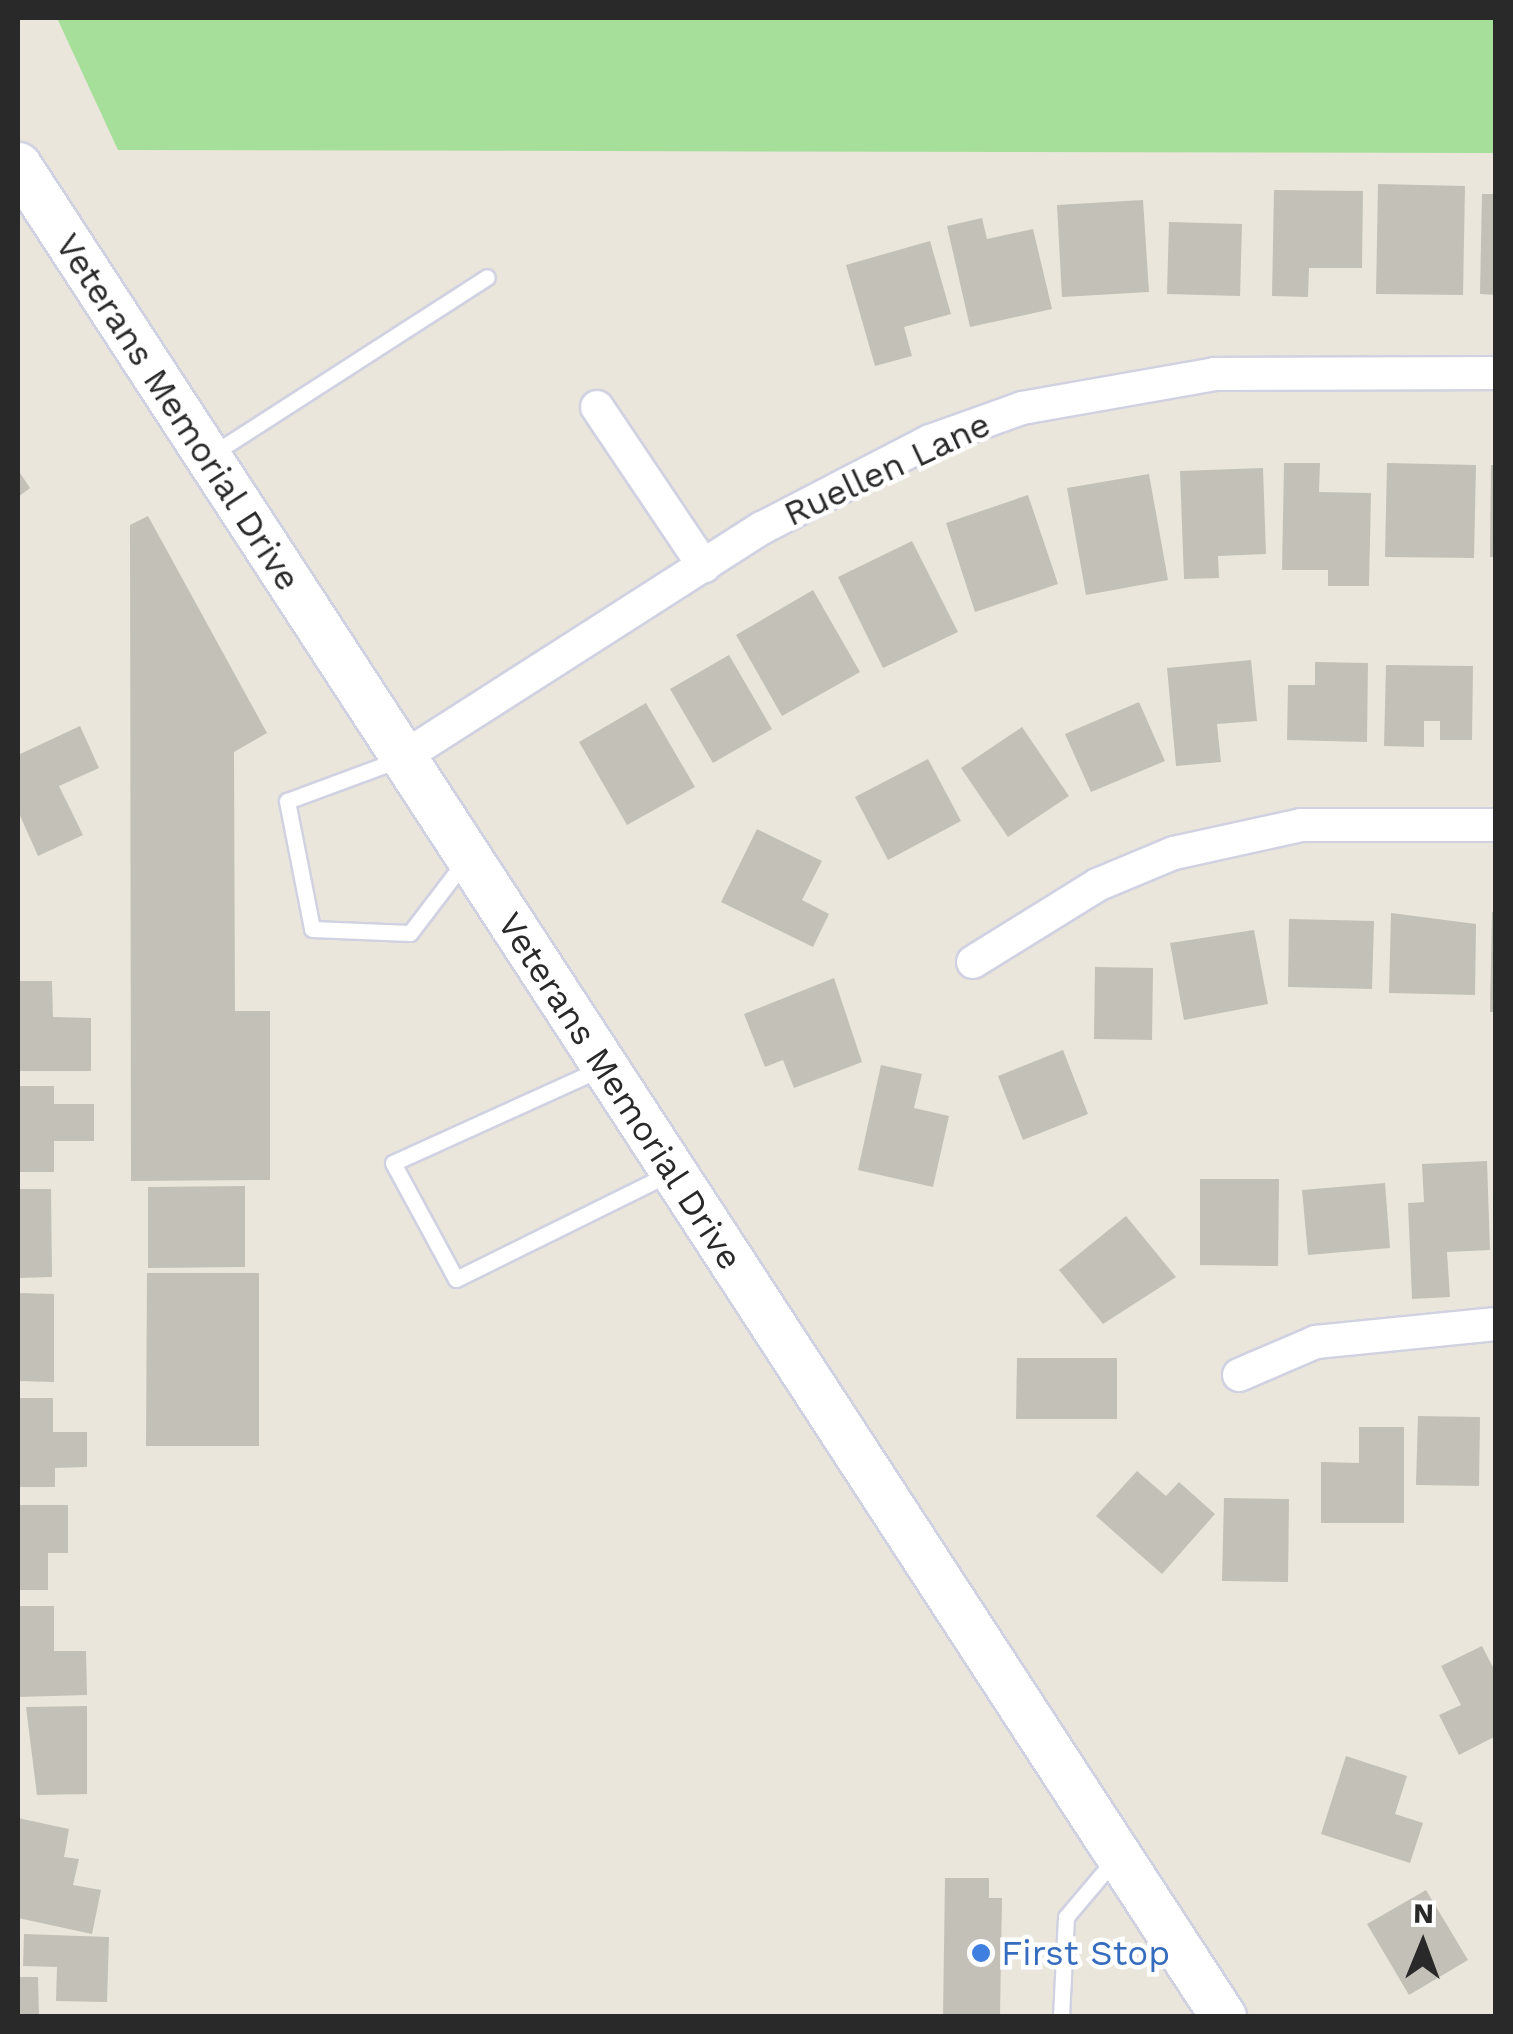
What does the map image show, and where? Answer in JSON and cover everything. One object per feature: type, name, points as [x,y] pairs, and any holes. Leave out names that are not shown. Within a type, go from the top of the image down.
[{"type":"main road","name":"Veterans Memorial Drive","points":[[18,165],[1223,2016]]},
{"type":"street","name":"Ruellen Lane","points":[[402,758],[704,566],[930,441],[1069,395],[1214,374],[1496,373]]},
{"type":"street","points":[[597,407],[704,566]]},
{"type":"street","points":[[972,962],[1098,886],[1174,853],[1301,825],[1496,825]]},
{"type":"street","points":[[1239,1375],[1316,1342],[1496,1324]]},
{"type":"lane","points":[[208,457],[487,277]]},
{"type":"lane","points":[[402,758],[286,801],[312,928],[410,933],[468,857]]},
{"type":"lane","points":[[604,1067],[393,1164],[456,1279],[673,1172]]},
{"type":"lane","points":[[1061,2016],[1066,1917],[1118,1856]]},
{"type":"green space","points":[[57,18],[1495,18],[1495,153],[118,150]]},
{"type":"building","points":[[1378,184],[1465,186],[1463,295],[1376,294]]},
{"type":"building","points":[[1274,190],[1363,191],[1362,268],[1309,268],[1308,297],[1272,296]]},
{"type":"building","points":[[1482,194],[1496,194],[1496,295],[1480,294]]},
{"type":"building","points":[[1143,200],[1149,292],[1062,297],[1057,205]]},
{"type":"building","points":[[982,218],[987,239],[1033,229],[1052,309],[970,327],[947,226]]},
{"type":"building","points":[[1169,222],[1242,224],[1240,296],[1167,294]]},
{"type":"building","points":[[930,241],[951,314],[904,327],[912,356],[875,366],[846,265]]},
{"type":"building","points":[[1284,463],[1320,463],[1319,492],[1371,493],[1369,586],[1328,586],[1328,570],[1282,570]]},
{"type":"building","points":[[1387,463],[1476,465],[1474,558],[1385,557]]},
{"type":"building","points":[[1491,465],[1496,465],[1496,557],[1490,557]]},
{"type":"building","points":[[1263,468],[1266,554],[1218,556],[1219,578],[1184,579],[1180,471]]},
{"type":"building","points":[[18,470],[30,488],[18,497]]},
{"type":"building","points":[[1149,474],[1168,580],[1086,595],[1067,488]]},
{"type":"building","points":[[1028,495],[1058,584],[975,612],[946,523]]},
{"type":"building","points":[[148,516],[267,733],[234,752],[235,1011],[270,1011],[270,1180],[131,1181],[130,525]]},
{"type":"building","points":[[912,541],[958,632],[883,668],[838,577]]},
{"type":"building","points":[[813,590],[860,672],[782,716],[736,635]]},
{"type":"building","points":[[729,655],[772,729],[713,763],[670,689]]},
{"type":"building","points":[[1251,660],[1257,721],[1217,724],[1221,762],[1176,766],[1167,668]]},
{"type":"building","points":[[1315,662],[1368,663],[1367,742],[1287,740],[1288,685],[1315,685]]},
{"type":"building","points":[[1386,665],[1473,666],[1472,740],[1440,740],[1440,721],[1424,721],[1424,747],[1384,746]]},
{"type":"building","points":[[1139,702],[1165,761],[1091,792],[1065,734]]},
{"type":"building","points":[[646,703],[695,787],[627,825],[579,742]]},
{"type":"building","points":[[80,726],[99,768],[59,786],[83,835],[38,856],[18,811],[18,755]]},
{"type":"building","points":[[1022,727],[1069,796],[1008,837],[961,768]]},
{"type":"building","points":[[928,759],[961,821],[888,860],[855,797]]},
{"type":"building","points":[[757,829],[822,861],[802,900],[829,914],[813,947],[721,902]]},
{"type":"building","points":[[1492,912],[1496,912],[1496,1012],[1490,1012]]},
{"type":"building","points":[[1391,913],[1476,924],[1475,995],[1389,993]]},
{"type":"building","points":[[1289,919],[1374,921],[1372,989],[1288,987]]},
{"type":"building","points":[[1254,930],[1268,1004],[1184,1020],[1170,943]]},
{"type":"building","points":[[1095,967],[1153,968],[1152,1040],[1094,1039]]},
{"type":"building","points":[[834,978],[862,1062],[794,1088],[783,1060],[765,1067],[744,1014]]},
{"type":"building","points":[[18,981],[52,981],[53,1017],[91,1018],[91,1071],[18,1071]]},
{"type":"building","points":[[1063,1050],[1088,1114],[1023,1140],[998,1076]]},
{"type":"building","points":[[881,1065],[922,1074],[914,1108],[949,1116],[933,1187],[858,1170]]},
{"type":"building","points":[[18,1086],[54,1086],[54,1104],[94,1104],[94,1141],[54,1141],[54,1172],[18,1172]]},
{"type":"building","points":[[1487,1161],[1490,1250],[1447,1252],[1450,1297],[1412,1299],[1408,1203],[1424,1202],[1422,1164]]},
{"type":"building","points":[[1200,1179],[1279,1179],[1278,1266],[1200,1265]]},
{"type":"building","points":[[1385,1183],[1390,1248],[1308,1255],[1302,1190]]},
{"type":"building","points":[[245,1186],[245,1267],[148,1268],[148,1187]]},
{"type":"building","points":[[18,1189],[51,1189],[52,1277],[18,1278]]},
{"type":"building","points":[[1126,1216],[1176,1277],[1103,1324],[1059,1270]]},
{"type":"building","points":[[147,1273],[259,1273],[259,1446],[146,1446]]},
{"type":"building","points":[[18,1293],[54,1294],[54,1382],[18,1381]]},
{"type":"building","points":[[1017,1358],[1117,1358],[1117,1419],[1016,1419]]},
{"type":"building","points":[[18,1398],[53,1398],[53,1432],[87,1432],[87,1467],[55,1468],[55,1487],[18,1487]]},
{"type":"building","points":[[1418,1416],[1480,1417],[1479,1486],[1416,1485]]},
{"type":"building","points":[[1359,1427],[1404,1427],[1404,1523],[1321,1523],[1321,1462],[1359,1463]]},
{"type":"building","points":[[1137,1471],[1166,1496],[1179,1482],[1215,1514],[1162,1574],[1096,1516]]},
{"type":"building","points":[[1224,1498],[1289,1499],[1288,1582],[1222,1581]]},
{"type":"building","points":[[18,1505],[68,1505],[68,1553],[48,1553],[48,1590],[18,1590]]},
{"type":"building","points":[[18,1606],[54,1606],[54,1651],[86,1651],[87,1695],[18,1697]]},
{"type":"building","points":[[1482,1646],[1496,1673],[1496,1736],[1459,1755],[1439,1715],[1461,1705],[1441,1666]]},
{"type":"building","points":[[87,1706],[87,1794],[37,1795],[26,1707]]},
{"type":"building","points":[[1346,1756],[1407,1776],[1395,1814],[1423,1823],[1410,1863],[1321,1834]]},
{"type":"building","points":[[18,1818],[69,1829],[64,1857],[79,1859],[73,1885],[101,1890],[92,1934],[18,1918]]},
{"type":"building","points":[[945,1878],[989,1878],[989,1898],[1002,1898],[1000,2016],[943,2016]]},
{"type":"building","points":[[1426,1890],[1468,1960],[1409,1995],[1367,1924]]},
{"type":"building","points":[[24,1934],[109,1937],[107,2002],[56,2001],[57,1967],[23,1966]]},
{"type":"building","points":[[18,1977],[38,1977],[39,2016],[18,2016]]},
{"type":"place","name":"First Stop","points":[[981,1953]]}]
